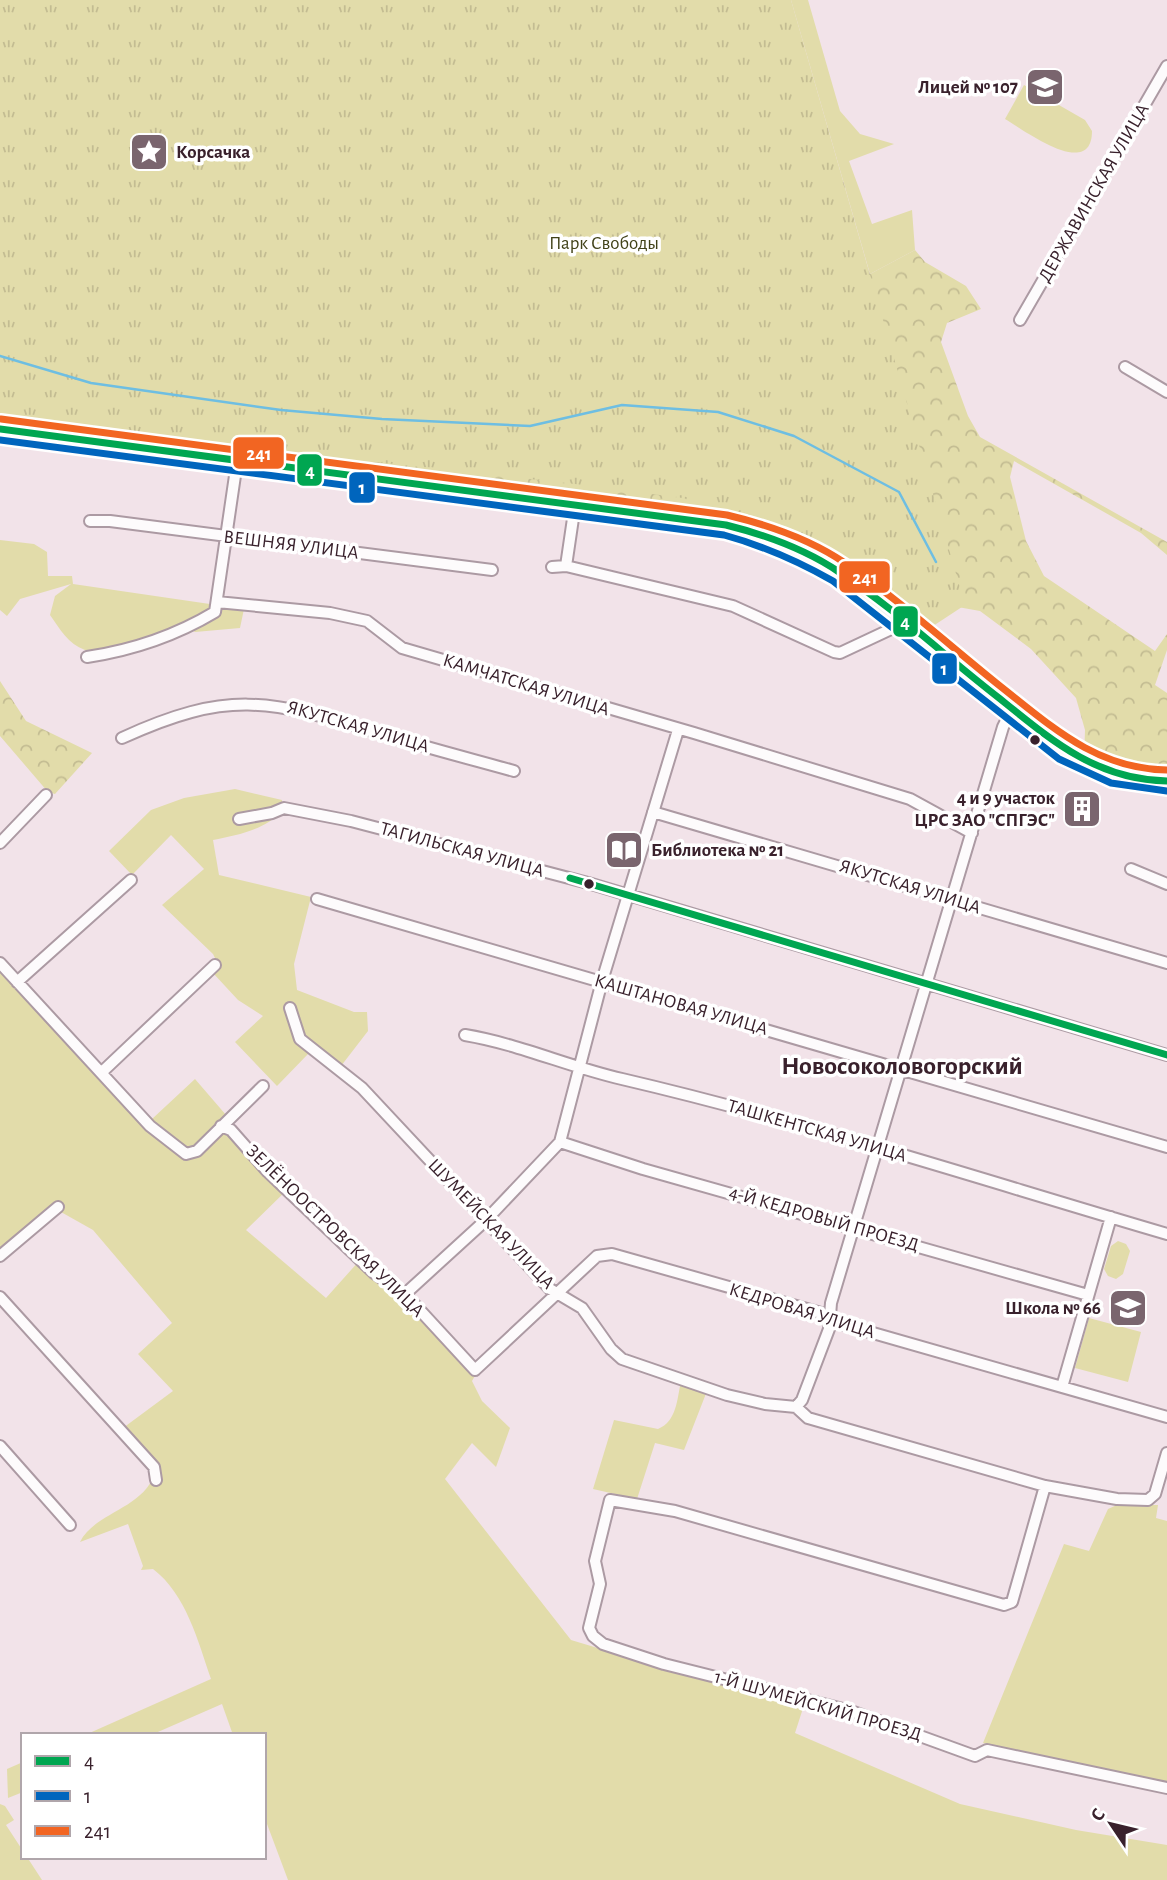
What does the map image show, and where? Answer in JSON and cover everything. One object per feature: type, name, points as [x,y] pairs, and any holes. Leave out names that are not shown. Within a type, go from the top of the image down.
[{"type":"main road","points":[[0,429],[726,525],[757,533],[796,548],[839,572],[1064,750],[1090,765],[1118,776],[1165,783]]},
{"type":"street","name":"ДЕРЖАВИНСКАЯ УЛИЦА","points":[[1020,320],[1167,66]]},
{"type":"street","points":[[1125,368],[1167,391]]},
{"type":"street","points":[[87,657],[120,652],[185,631],[215,612],[237,462]]},
{"type":"street","points":[[566,566],[575,505]]},
{"type":"street","name":"ВЕШНЯЯ УЛИЦА","points":[[90,521],[110,521],[225,538],[492,570]]},
{"type":"street","points":[[552,567],[566,566],[733,606],[840,653],[904,623]]},
{"type":"street","name":"КАМЧАТСКАЯ УЛИЦА","points":[[217,603],[330,613],[367,621],[402,648],[910,799],[972,833]]},
{"type":"street","name":"ЯКУТСКАЯ УЛИЦА","points":[[122,738],[168,717],[196,710],[236,704],[275,704],[327,715],[514,771]]},
{"type":"street","points":[[796,1407],[802,1400],[830,1318],[831,1303],[928,986],[950,900],[1003,727],[1012,709]]},
{"type":"street","points":[[405,1294],[486,1220],[560,1142],[602,981],[678,730]]},
{"type":"street","points":[[0,843],[46,796]]},
{"type":"street","name":"ТАГИЛЬСКАЯ УЛИЦА","points":[[239,819],[284,808],[364,824],[629,896],[1167,1055]]},
{"type":"street","name":"ЯКУТСКАЯ УЛИЦА","points":[[653,812],[1167,963]]},
{"type":"street","points":[[1131,869],[1167,884]]},
{"type":"street","points":[[18,982],[131,880]]},
{"type":"street","name":"КАШТАНОВАЯ УЛИЦА","points":[[317,899],[1167,1147]]},
{"type":"street","points":[[0,963],[150,1126],[186,1154],[197,1151],[264,1086]]},
{"type":"street","points":[[102,1072],[215,965]]},
{"type":"street","name":"ШУМЕЙСКАЯ УЛИЦА","points":[[289,1009],[300,1039],[362,1088],[557,1293],[582,1308],[611,1349],[622,1359],[727,1395],[765,1404],[796,1407],[808,1418],[1045,1486],[1117,1499],[1149,1500],[1155,1494],[1167,1453]]},
{"type":"street","name":"ТАШКЕНТСКАЯ УЛИЦА","points":[[465,1035],[503,1042],[579,1066],[878,1148],[1167,1234]]},
{"type":"street","name":"ЗЕЛЁНООСТРОВСКАЯ УЛИЦА","points":[[221,1126],[231,1130],[268,1172],[374,1273],[405,1294],[475,1370]]},
{"type":"street","name":"4-Й КЕДРОВЫЙ ПРОЕЗД","points":[[560,1142],[643,1169],[1088,1295]]},
{"type":"street","points":[[0,1256],[58,1207]]},
{"type":"street","points":[[1062,1387],[1111,1217]]},
{"type":"street","name":"КЕДРОВАЯ УЛИЦА","points":[[475,1370],[597,1256],[612,1254],[821,1313],[830,1318],[1167,1417]]},
{"type":"street","points":[[0,1297],[154,1467],[156,1480]]},
{"type":"street","points":[[0,1446],[70,1525]]},
{"type":"street","name":"1-Й ШУМЕЙСКИЙ ПРОЕЗД","points":[[1045,1486],[1012,1602],[1004,1605],[675,1511],[610,1500],[595,1561],[600,1584],[589,1628],[593,1636],[603,1644],[664,1664],[851,1711],[975,1756],[987,1750],[1167,1788]]},
{"type":"green space","name":"Парк Свободы","points":[[0,0],[791,0],[965,605],[927,630],[843,568],[729,504],[567,483],[0,421]]},
{"type":"green space","points":[[791,0],[808,0],[840,111],[860,134],[894,144],[849,161],[872,224],[912,210],[915,250],[870,274]]},
{"type":"green space","points":[[1024,85],[1085,120],[1092,131],[1089,145],[1081,152],[1056,148],[1005,119]]},
{"type":"green space","points":[[915,250],[925,262],[966,286],[981,309],[947,323],[941,342],[968,416],[980,437],[1167,542],[1167,555],[1141,533],[1014,461],[1010,477],[1026,541],[1044,576],[1155,651],[1167,634],[1167,650],[1155,685],[1167,693],[1167,776],[1132,775],[1084,758],[1085,730],[1076,698],[1031,649],[980,611],[952,606],[844,551],[758,523],[490,483],[189,450],[0,421],[0,310],[870,274]]},
{"type":"green space","points":[[0,540],[34,544],[47,552],[48,576],[72,576],[73,584],[244,609],[240,628],[195,632],[186,627],[121,649],[95,652],[85,650],[69,640],[50,615],[55,596],[71,584],[20,599],[7,616],[0,610]]},
{"type":"green space","points":[[0,681],[26,721],[92,753],[55,794],[48,792],[0,736]]},
{"type":"green space","points":[[235,789],[282,800],[283,810],[260,827],[213,840],[219,875],[311,897],[294,964],[297,990],[354,1012],[367,1012],[368,1031],[341,1066],[333,1071],[309,1053],[277,1086],[235,1042],[263,1016],[238,1000],[213,973],[218,964],[213,954],[162,905],[204,869],[171,835],[132,875],[109,851],[151,810],[184,798]]},
{"type":"green space","points":[[0,967],[139,1119],[152,1119],[195,1079],[289,1188],[246,1230],[326,1298],[360,1260],[402,1290],[476,1374],[472,1381],[482,1401],[510,1428],[496,1467],[472,1443],[445,1479],[571,1640],[664,1668],[805,1702],[795,1733],[960,1804],[1076,1830],[1167,1845],[1167,1880],[288,1880],[266,1821],[266,1733],[232,1733],[222,1704],[156,1733],[90,1733],[211,1679],[190,1619],[174,1591],[153,1569],[141,1570],[143,1566],[128,1524],[80,1542],[96,1524],[139,1496],[154,1475],[123,1428],[173,1391],[138,1354],[172,1323],[93,1230],[61,1212],[0,1260]]},
{"type":"green space","points":[[1118,1241],[1126,1244],[1130,1251],[1123,1274],[1116,1279],[1108,1276],[1104,1269],[1111,1246]]},
{"type":"green space","points":[[1089,1318],[1141,1332],[1128,1382],[1075,1368]]},
{"type":"green space","points":[[681,1381],[707,1391],[684,1450],[655,1443],[637,1499],[593,1489],[614,1420],[658,1429],[673,1415]]},
{"type":"green space","points":[[1117,1505],[1158,1505],[1156,1518],[1167,1521],[1167,1783],[983,1743],[1064,1544],[1089,1551],[1108,1509]]},
{"type":"green space","points":[[21,1763],[21,1793],[8,1798],[7,1769]]},
{"type":"green space","points":[[0,1804],[5,1806],[14,1820],[6,1825],[21,1848],[21,1859],[28,1859],[42,1880],[0,1880]]},
{"type":"waterway","points":[[0,356],[91,383],[281,410],[382,419],[530,426],[622,405],[718,412],[794,436],[899,492],[936,562]]},
{"type":"transit line","name":"241","points":[[1,419],[727,515],[758,523],[832,554],[904,607],[1038,716],[1077,743],[1119,762],[1142,768],[1167,770]]},
{"type":"transit line","name":"4","points":[[0,429],[726,525],[756,533],[813,556],[860,586],[1037,729],[1076,755],[1119,774],[1167,781]]},
{"type":"transit line","name":"1","points":[[0,440],[739,539],[807,567],[833,581],[1059,759],[1111,783],[1167,791]]},
{"type":"transit line","name":"4","points":[[570,878],[1167,1055]]},
{"type":"place","name":"Лицей № 107","points":[[1045,87]]},
{"type":"place","name":"Корсачка","points":[[149,152]]},
{"type":"place","name":"4 и 9 участок ЦРС ЗАО \"СПГЭС\"","points":[[1082,809]]},
{"type":"place","name":"Библиотека № 21","points":[[624,850]]},
{"type":"place","name":"Школа № 66","points":[[1128,1308]]},
{"type":"district","name":"Новосоколовогорский","points":[[902,1066]]}]
